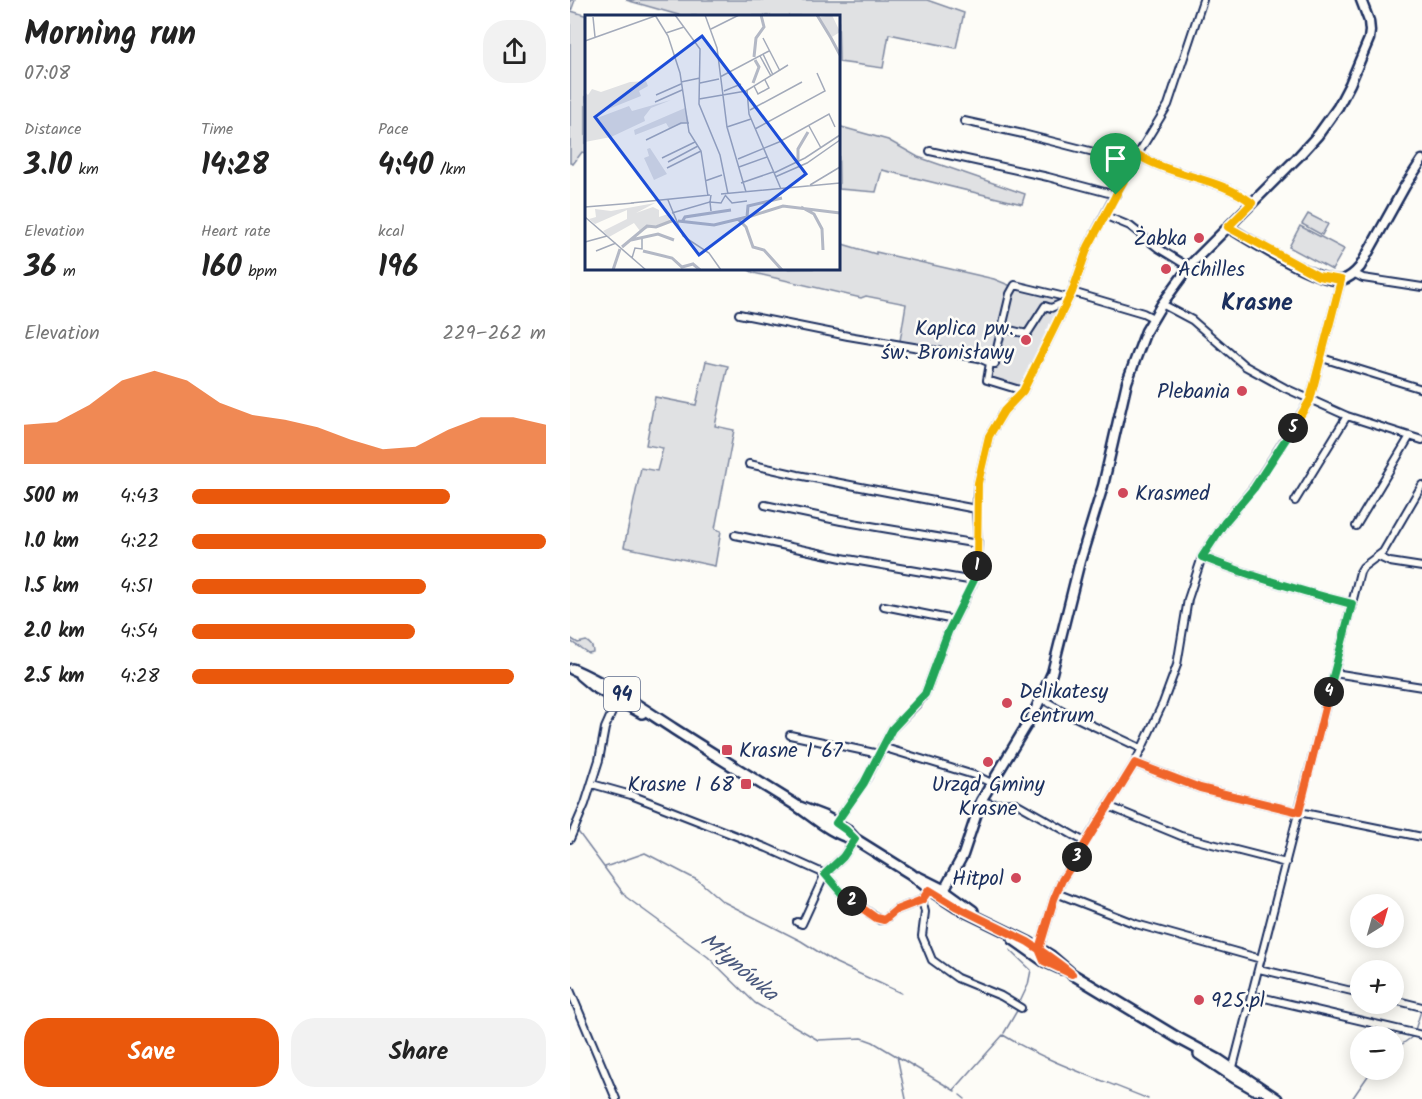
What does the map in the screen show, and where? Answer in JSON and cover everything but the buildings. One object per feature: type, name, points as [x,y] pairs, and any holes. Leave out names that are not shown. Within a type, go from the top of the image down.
[{"type":"main road","name":"94","points":[[571,668],[593,686],[669,726]]},
{"type":"main road","name":"94","points":[[571,668],[622,694],[821,823],[944,890],[979,916]]},
{"type":"main road","name":"94","points":[[797,806],[836,823],[854,839]]},
{"type":"main road","name":"94","points":[[911,874],[931,891],[1039,949],[1072,974],[1232,1068],[1275,1099]]},
{"type":"main road","name":"94","points":[[1004,931],[1044,961],[1072,974]]},
{"type":"main road","name":"94","points":[[1178,1038],[1219,1068],[1275,1099]]},
{"type":"street","points":[[836,823],[861,787],[892,729],[925,694],[954,621],[974,580],[978,544],[976,509],[981,465],[989,436],[1004,411],[1023,391],[1069,297],[1088,247],[1133,162],[1168,105],[1203,0]]},
{"type":"street","points":[[944,890],[963,855],[981,801],[1034,713],[1056,661],[1080,561],[1103,486],[1127,382],[1143,339],[1153,318],[1189,267],[1318,135],[1338,107],[1362,58],[1370,31],[1361,0]]},
{"type":"street","points":[[964,121],[1133,162]]},
{"type":"street","points":[[930,151],[1048,177],[1116,195]]},
{"type":"street","points":[[1138,155],[1157,165],[1196,176],[1231,190],[1252,203]]},
{"type":"street","points":[[1228,227],[1318,276],[1341,280],[1354,274],[1360,267],[1422,160]]},
{"type":"street","points":[[1106,216],[1130,226],[1158,248],[1189,267]]},
{"type":"street","points":[[1354,274],[1363,278],[1422,287]]},
{"type":"street","points":[[1044,961],[1039,949],[1056,893],[1084,842],[1135,763],[1163,702],[1177,665],[1188,599],[1202,557],[1225,522],[1254,488],[1310,400],[1341,280]]},
{"type":"street","points":[[739,314],[848,336],[964,354],[995,364],[1010,294],[1015,285],[1143,313],[1153,318]]},
{"type":"street","points":[[1002,328],[1027,334],[1045,306],[1051,308],[1069,297]]},
{"type":"street","points":[[1162,304],[1192,320],[1245,366],[1310,400],[1347,416],[1422,440]]},
{"type":"street","points":[[1322,358],[1422,389]]},
{"type":"street","points":[[990,363],[987,380],[1023,391]]},
{"type":"street","points":[[1295,501],[1347,416]]},
{"type":"street","points":[[1356,526],[1410,436]]},
{"type":"street","points":[[748,464],[809,478],[976,509]]},
{"type":"street","points":[[1235,1078],[1232,1068],[1360,572],[1368,562],[1379,557],[1422,485]]},
{"type":"street","points":[[765,505],[841,521],[978,544]]},
{"type":"street","points":[[735,535],[842,558],[974,580]]},
{"type":"street","points":[[1202,557],[1291,588],[1352,604]]},
{"type":"street","points":[[1379,557],[1390,562],[1422,567]]},
{"type":"street","points":[[884,606],[954,621]]},
{"type":"street","points":[[1334,673],[1422,687]]},
{"type":"street","points":[[1041,698],[1087,725],[1142,749]]},
{"type":"street","points":[[571,836],[592,784],[605,728],[617,700]]},
{"type":"street","points":[[790,735],[879,754]]},
{"type":"street","points":[[882,747],[977,776],[991,783]]},
{"type":"street","points":[[1135,763],[1200,788],[1299,812],[1422,837]]},
{"type":"street","points":[[592,784],[631,795],[757,844],[825,874],[842,894],[880,920],[884,920],[905,906],[922,900],[931,891],[944,890]]},
{"type":"street","points":[[981,801],[993,804],[1016,802],[1084,842]]},
{"type":"street","points":[[1108,806],[1180,836],[1286,863]]},
{"type":"street","points":[[821,823],[836,823]]},
{"type":"street","points":[[836,823],[839,834]]},
{"type":"street","points":[[797,922],[802,924],[825,874],[843,857],[854,839]]},
{"type":"street","points":[[944,890],[949,902]]},
{"type":"street","points":[[1056,893],[1136,924],[1261,959]]},
{"type":"street","points":[[922,900],[925,912],[922,936],[932,960],[957,978],[1001,996],[1021,1008]]},
{"type":"street","points":[[1024,948],[1039,949]]},
{"type":"street","points":[[1259,969],[1350,991]]},
{"type":"street","points":[[570,990],[616,1099]]},
{"type":"street","points":[[1252,995],[1422,1035]]},
{"type":"street","points":[[1404,1002],[1422,1007]]},
{"type":"street","points":[[1219,1068],[1232,1068]]},
{"type":"shaded area","points":[[570,0],[575,0],[571,11],[585,15],[585,153],[582,152],[573,164],[570,163]]},
{"type":"shaded area","points":[[626,0],[927,0],[964,13],[956,48],[889,34],[883,68],[840,62],[840,15],[678,15]]},
{"type":"shaded area","points":[[840,127],[888,140],[918,157],[1025,194],[1022,204],[882,170],[876,192],[840,189]]},
{"type":"shaded area","points":[[1308,214],[1328,224],[1322,235],[1302,224]]},
{"type":"shaded area","points":[[1300,226],[1344,249],[1332,270],[1289,247]]},
{"type":"shaded area","points":[[840,243],[876,254],[876,252],[994,279],[1016,288],[1062,298],[1061,308],[1022,385],[1015,386],[991,378],[995,363],[993,360],[964,352],[900,341],[906,304],[866,296],[861,298],[749,270],[840,270]]},
{"type":"shaded area","points":[[706,361],[728,366],[715,426],[734,430],[715,529],[721,531],[715,566],[624,547],[641,468],[657,471],[663,448],[646,445],[655,397],[696,405]]},
{"type":"shaded area","points":[[570,638],[578,643],[586,641],[592,647],[593,652],[588,653],[570,641]]},
{"type":"waterway","name":"Młynówka","points":[[576,829],[626,897],[708,957],[755,1003],[818,1040],[862,1038],[873,1042],[955,1091]]},
{"type":"waterway","points":[[605,867],[645,853],[699,881],[722,901],[801,941],[836,963],[901,993]]},
{"type":"waterway","points":[[1010,950],[1031,970],[1028,985],[1019,1004]]},
{"type":"waterway","points":[[1004,1033],[1018,1009]]},
{"type":"waterway","points":[[1415,1030],[1421,1011]]},
{"type":"waterway","points":[[954,1090],[1003,1035],[1056,1062],[1148,1099]]},
{"type":"waterway","points":[[1404,1043],[1412,1037]]},
{"type":"waterway","points":[[897,1056],[906,1099]]},
{"type":"waterway","points":[[1352,1099],[1365,1080]]},
{"type":"waterway","name":"Młynówka","points":[[960,1095],[965,1099]]},
{"type":"place","name":"Żabka","points":[[1199,238]]},
{"type":"place","name":"Achilles","points":[[1166,269]]},
{"type":"place","name":"Kaplica pw. św. Bronisławy","points":[[1026,340]]},
{"type":"place","name":"Plebania","points":[[1242,391]]},
{"type":"place","name":"Krasmed","points":[[1123,493]]},
{"type":"place","name":"Delikatesy Centrum","points":[[1007,703]]},
{"type":"place","name":"Krasne I 67","points":[[727,750]]},
{"type":"place","name":"Urząd Gminy Krasne","points":[[988,762]]},
{"type":"place","name":"Krasne I 68","points":[[746,784]]},
{"type":"place","name":"Hitpol","points":[[1016,878]]},
{"type":"place","name":"925.pl","points":[[1199,1000]]},
{"type":"district","name":"Krasne","points":[[1257,302]]},
{"type":"route","points":[[1116,195],[1088,247],[1072,292],[1023,391],[1004,411],[989,436],[978,483],[977,564],[969,594],[948,632],[925,694],[892,729],[864,783],[836,823],[855,839],[839,863],[825,874],[842,894],[880,920],[884,920],[896,910],[922,900],[929,890],[957,907],[1028,942],[1039,949],[1051,956],[1072,974],[1044,961],[1039,949],[1062,880],[1135,763],[1200,788],[1299,812],[1352,604],[1311,594],[1202,557],[1225,522],[1254,488],[1305,410],[1322,358],[1341,280],[1328,279],[1305,270],[1228,227],[1252,203],[1242,195],[1196,176],[1157,165],[1138,155],[1116,195]]}]
